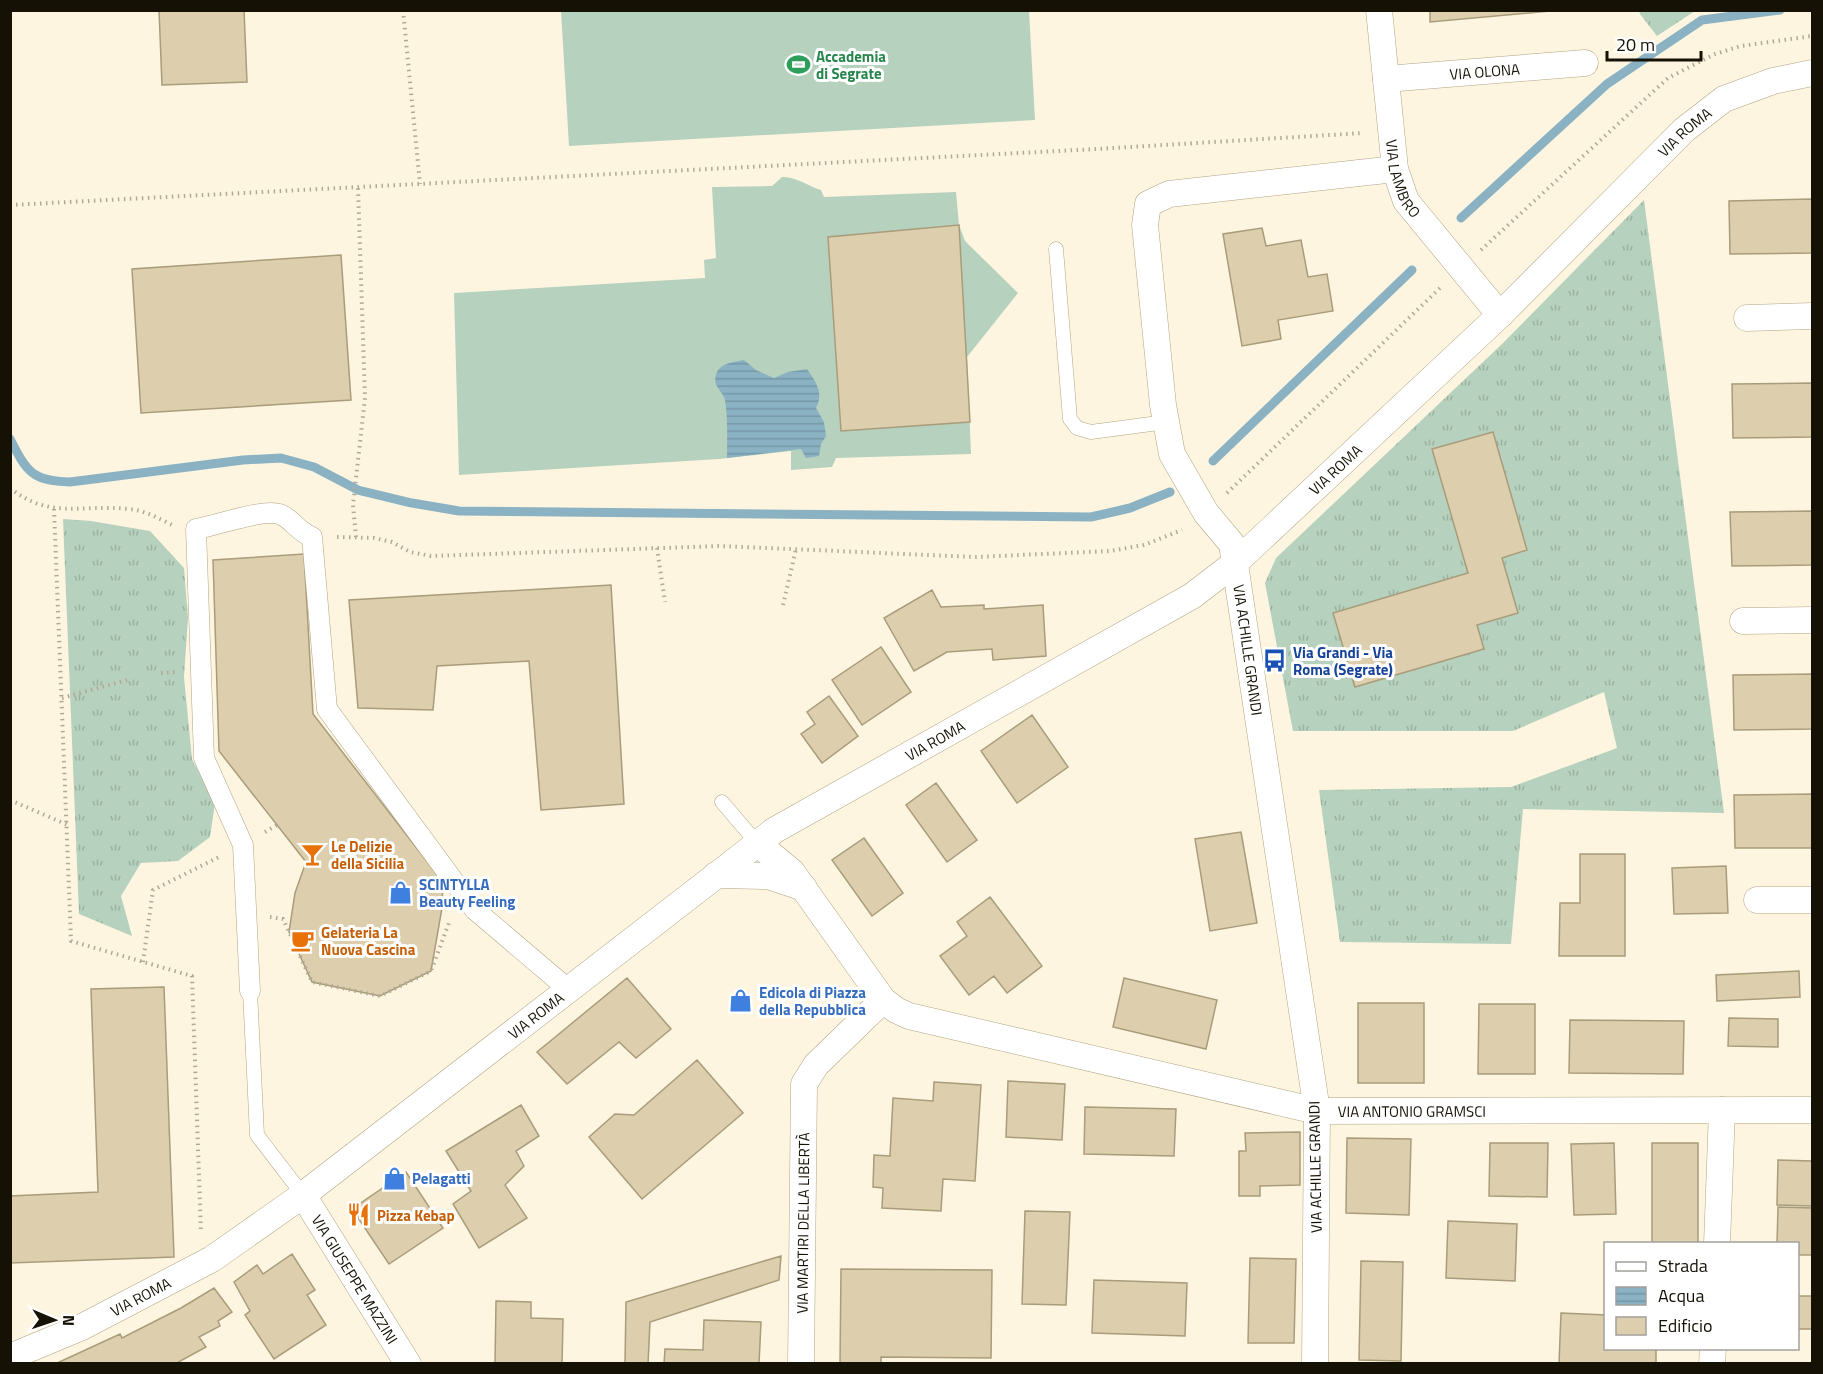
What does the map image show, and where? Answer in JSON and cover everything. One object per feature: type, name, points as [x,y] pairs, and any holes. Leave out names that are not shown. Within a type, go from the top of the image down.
[{"type":"street","name":"VIA LAMBRO","points":[[1379,10],[1395,169],[1406,201],[1500,315]]},
{"type":"street","name":"VIA OLONA","points":[[1386,79],[1585,63]]},
{"type":"street","name":"VIA ROMA","points":[[10,1357],[82,1327],[202,1264],[303,1195],[774,830],[1192,596],[1235,563],[1500,315],[1684,130],[1724,99],[1773,81],[1812,73]]},
{"type":"street","name":"VIA ACHILLE GRANDI","points":[[1315,1364],[1317,1111],[1232,544],[1206,513],[1172,454],[1163,405],[1145,225],[1148,204],[1169,194],[1395,169]]},
{"type":"street","points":[[1747,318],[1812,316]]},
{"type":"street","points":[[250,991],[243,845],[204,758],[196,529],[267,513],[282,515],[301,533],[312,537],[327,709],[475,910],[568,989]]},
{"type":"street","points":[[1743,621],[1812,620]]},
{"type":"street","points":[[757,843],[782,863],[804,888],[883,1000]]},
{"type":"street","points":[[716,875],[768,876],[804,888]]},
{"type":"street","points":[[1757,900],[1812,900]]},
{"type":"street","name":"VIA ANTONIO GRAMSCI","points":[[883,1000],[909,1016],[1317,1111],[1812,1110]]},
{"type":"street","name":"VIA MARTIRI DELLA LIBERTÀ","points":[[801,1364],[804,1084],[816,1065],[883,1000]]},
{"type":"street","points":[[1717,1242],[1722,1110]]},
{"type":"street","name":"VIA GIUSEPPE MAZZINI","points":[[303,1195],[408,1364]]},
{"type":"lane","points":[[1056,249],[1070,419],[1077,429],[1091,432],[1166,422]]},
{"type":"lane","points":[[722,802],[757,843]]},
{"type":"lane","points":[[250,991],[257,1135],[303,1195]]},
{"type":"path","points":[[403,10],[420,184]]},
{"type":"path","points":[[10,205],[1097,149],[1390,131]]},
{"type":"path","points":[[356,537],[353,505],[365,398],[358,187]]},
{"type":"path","points":[[10,488],[30,502],[54,509],[128,509],[148,513],[174,525],[196,529]]},
{"type":"path","points":[[54,509],[71,942],[192,976],[202,1264]]},
{"type":"path","points":[[657,548],[664,602]]},
{"type":"path","points":[[783,605],[796,549]]},
{"type":"path","points":[[62,698],[127,680]]},
{"type":"path","points":[[10,800],[68,825]]},
{"type":"path","points":[[143,962],[153,890],[243,845]]},
{"type":"path","points":[[246,912],[283,919],[312,982],[380,996],[431,971],[462,891]]},
{"type":"green space","points":[[1640,10],[1695,11],[1657,36]]},
{"type":"green space","name":"Accademia di Segrate","points":[[561,11],[1029,11],[1035,120],[569,146]]},
{"type":"green space","points":[[782,177],[797,180],[821,190],[824,197],[956,192],[959,225],[965,241],[1018,293],[967,357],[971,454],[836,458],[832,467],[791,470],[791,451],[719,459],[459,475],[454,293],[705,278],[704,260],[716,258],[712,187],[772,186]]},
{"type":"green space","points":[[1644,200],[1724,813],[1523,809],[1511,944],[1340,942],[1319,790],[1511,787],[1617,748],[1604,692],[1513,731],[1293,731],[1265,583],[1276,558],[1501,345]]},
{"type":"green space","points":[[63,519],[91,521],[150,531],[184,568],[188,618],[184,677],[192,759],[215,803],[210,837],[178,861],[141,863],[121,896],[132,936],[79,914]]},
{"type":"water","points":[[744,360],[756,370],[774,378],[788,372],[807,369],[818,388],[819,397],[816,408],[824,422],[826,436],[821,444],[819,456],[806,458],[801,449],[727,458],[725,400],[715,379],[720,368],[732,362]]},
{"type":"building","points":[[159,10],[244,10],[247,82],[162,85]]},
{"type":"building","points":[[1430,10],[1561,10],[1430,22]]},
{"type":"building","points":[[1812,199],[1812,253],[1730,254],[1729,201]]},
{"type":"building","points":[[959,225],[970,422],[841,431],[828,237]]},
{"type":"building","points":[[1262,228],[1266,246],[1301,240],[1308,277],[1327,274],[1333,311],[1278,320],[1281,339],[1242,346],[1223,234]]},
{"type":"building","points":[[341,255],[351,400],[141,413],[132,269]]},
{"type":"building","points":[[1812,383],[1812,437],[1733,438],[1732,384]]},
{"type":"building","points":[[1493,432],[1527,550],[1502,558],[1518,613],[1477,625],[1484,649],[1355,687],[1333,613],[1468,573],[1432,449]]},
{"type":"building","points":[[1812,511],[1812,565],[1732,566],[1730,512]]},
{"type":"building","points":[[304,554],[313,714],[443,882],[442,908],[431,971],[380,996],[312,982],[289,932],[295,893],[306,862],[219,751],[213,560]]},
{"type":"building","points":[[611,585],[624,804],[541,810],[529,661],[437,666],[433,710],[358,708],[349,600]]},
{"type":"building","points":[[932,590],[941,607],[984,605],[984,609],[1043,605],[1046,656],[993,660],[992,649],[947,652],[914,671],[884,618]]},
{"type":"building","points":[[881,647],[911,692],[862,725],[832,680]]},
{"type":"building","points":[[1812,674],[1812,729],[1734,730],[1733,675]]},
{"type":"building","points":[[829,696],[858,736],[822,763],[801,734],[815,724],[807,712]]},
{"type":"building","points":[[1032,715],[1068,767],[1017,803],[981,751]]},
{"type":"building","points":[[936,783],[977,840],[947,862],[906,805]]},
{"type":"building","points":[[1812,794],[1812,848],[1735,848],[1734,795]]},
{"type":"building","points":[[1241,832],[1257,923],[1210,931],[1195,839]]},
{"type":"building","points":[[864,838],[903,893],[872,916],[832,860]]},
{"type":"building","points":[[1580,854],[1625,854],[1625,956],[1559,956],[1560,903],[1580,903]]},
{"type":"building","points":[[1726,866],[1728,913],[1674,914],[1672,868]]},
{"type":"building","points":[[990,897],[1042,966],[1007,993],[994,976],[969,995],[940,956],[967,936],[957,922]]},
{"type":"building","points":[[1799,971],[1800,997],[1717,1001],[1716,975]]},
{"type":"building","points":[[627,978],[671,1029],[636,1058],[619,1042],[567,1084],[537,1052]]},
{"type":"building","points":[[1124,978],[1217,1000],[1206,1049],[1113,1027]]},
{"type":"building","points":[[164,987],[174,1257],[10,1263],[10,1196],[98,1192],[91,989]]},
{"type":"building","points":[[1358,1003],[1424,1003],[1424,1083],[1358,1083]]},
{"type":"building","points":[[1479,1004],[1535,1004],[1535,1074],[1478,1074]]},
{"type":"building","points":[[1729,1018],[1778,1019],[1778,1047],[1728,1046]]},
{"type":"building","points":[[1570,1020],[1684,1021],[1683,1074],[1569,1073]]},
{"type":"building","points":[[697,1060],[743,1113],[642,1199],[589,1137],[615,1114],[634,1115]]},
{"type":"building","points":[[1008,1081],[1065,1084],[1062,1140],[1006,1137]]},
{"type":"building","points":[[934,1082],[981,1085],[975,1181],[943,1179],[941,1211],[882,1208],[883,1188],[873,1187],[874,1155],[890,1156],[893,1098],[933,1101]]},
{"type":"building","points":[[521,1105],[539,1136],[516,1151],[524,1166],[505,1185],[527,1218],[479,1248],[453,1204],[471,1191],[446,1151]]},
{"type":"building","points":[[1085,1107],[1176,1109],[1174,1156],[1084,1154]]},
{"type":"building","points":[[1300,1132],[1300,1185],[1260,1186],[1260,1196],[1239,1196],[1239,1151],[1246,1151],[1245,1133]]},
{"type":"building","points":[[1347,1138],[1411,1139],[1409,1215],[1346,1213]]},
{"type":"building","points":[[1490,1143],[1548,1143],[1547,1197],[1489,1196]]},
{"type":"building","points":[[1614,1143],[1616,1214],[1574,1215],[1571,1144]]},
{"type":"building","points":[[1652,1143],[1698,1143],[1698,1242],[1652,1242]]},
{"type":"building","points":[[1778,1160],[1812,1161],[1812,1206],[1777,1205]]},
{"type":"building","points":[[406,1172],[443,1228],[389,1264],[352,1209]]},
{"type":"building","points":[[1778,1207],[1812,1208],[1812,1255],[1799,1255],[1799,1242],[1777,1242]]},
{"type":"building","points":[[1025,1211],[1070,1212],[1066,1305],[1022,1304]]},
{"type":"building","points":[[1448,1221],[1517,1224],[1515,1281],[1446,1278]]},
{"type":"building","points":[[292,1254],[315,1290],[307,1295],[326,1325],[274,1359],[245,1315],[250,1311],[234,1282],[257,1265],[263,1274]]},
{"type":"building","points":[[781,1256],[779,1280],[650,1322],[648,1364],[625,1364],[626,1302]]},
{"type":"building","points":[[1250,1258],[1296,1259],[1294,1343],[1248,1343]]},
{"type":"building","points":[[1361,1261],[1403,1262],[1401,1361],[1359,1360]]},
{"type":"building","points":[[841,1269],[992,1270],[991,1358],[881,1357],[881,1364],[840,1364]]},
{"type":"building","points":[[1094,1280],[1187,1283],[1185,1336],[1092,1333]]},
{"type":"building","points":[[214,1288],[232,1312],[218,1321],[220,1326],[199,1337],[206,1347],[175,1364],[55,1364],[120,1334],[122,1338],[181,1308]]},
{"type":"building","points":[[1799,1296],[1812,1296],[1812,1329],[1799,1329]]},
{"type":"building","points":[[496,1301],[531,1302],[531,1318],[563,1319],[562,1364],[495,1364]]},
{"type":"building","points":[[1561,1313],[1604,1315],[1604,1350],[1656,1350],[1656,1364],[1559,1364]]},
{"type":"building","points":[[704,1320],[761,1322],[759,1364],[664,1364],[665,1349],[703,1350]]},
{"type":"waterway","points":[[1461,218],[1607,84],[1702,20],[1780,10]]},
{"type":"waterway","points":[[1213,461],[1412,270]]},
{"type":"waterway","points":[[10,439],[21,460],[32,473],[57,481],[70,482],[243,460],[281,458],[314,467],[358,490],[459,511],[1091,517],[1130,508],[1170,492]]},
{"type":"place","name":"Accademia di Segrate","points":[[798,65]]},
{"type":"place","name":"Via Grandi - Via Roma (Segrate)","points":[[1275,661]]},
{"type":"place","name":"Le Delizie della Sicilia","points":[[313,855]]},
{"type":"place","name":"SCINTYLLA Beauty Feeling","points":[[401,893]]},
{"type":"place","name":"Gelateria La Nuova Cascina","points":[[303,941]]},
{"type":"place","name":"Edicola di Piazza della Repubblica","points":[[741,1001]]},
{"type":"place","name":"Pelagatti","points":[[394,1178]]},
{"type":"place","name":"Pizza Kebap","points":[[359,1215]]}]
